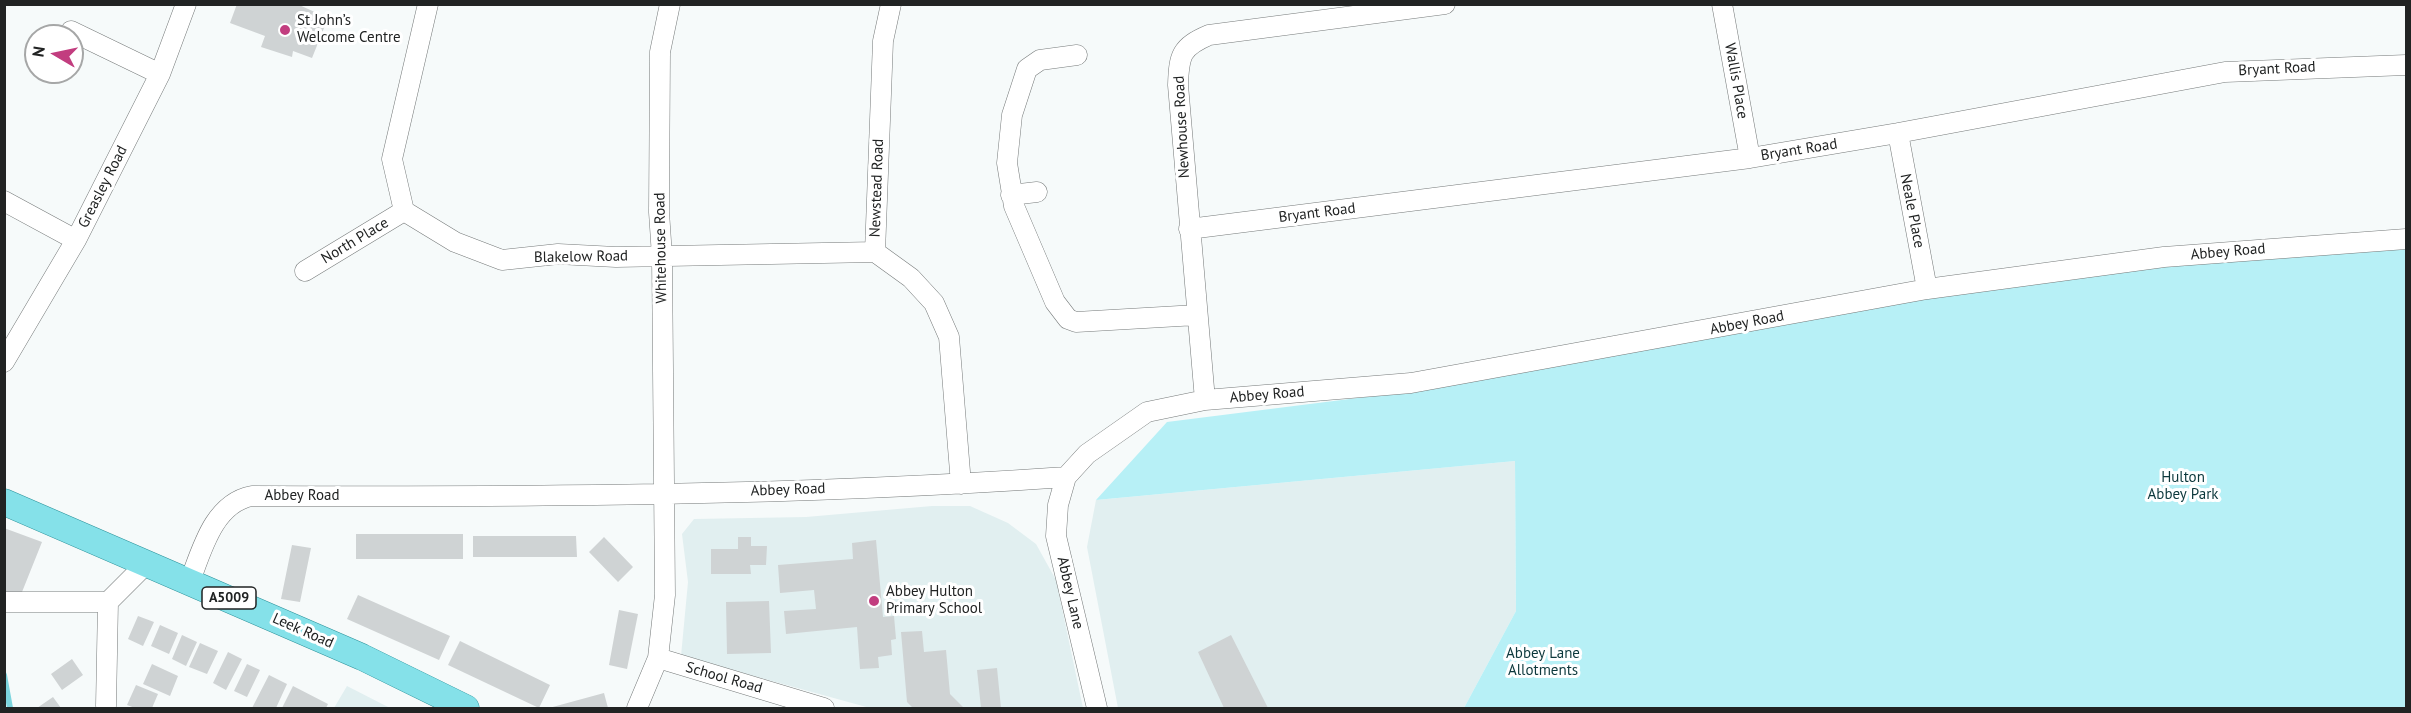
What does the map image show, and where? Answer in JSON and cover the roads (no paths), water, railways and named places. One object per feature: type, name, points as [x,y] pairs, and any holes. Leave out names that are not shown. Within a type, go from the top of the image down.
[{"type":"main road","name":"Leek Road","points":[[4,502],[148,562],[362,657],[466,708]]},
{"type":"street","name":"Greasley Road","points":[[4,362],[76,240],[160,75],[186,4]]},
{"type":"street","points":[[404,211],[392,159],[428,4]]},
{"type":"street","name":"Whitehouse Road","points":[[664,493],[662,256],[659,212],[660,52],[670,4]]},
{"type":"street","name":"Newstead Road","points":[[891,4],[883,41],[875,252],[911,278],[934,303],[949,337],[961,484]]},
{"type":"street","name":"Newhouse Road","points":[[1205,400],[1188,229],[1179,76],[1182,53],[1192,42],[1209,35],[1445,4]]},
{"type":"street","name":"Wallis Place","points":[[1722,4],[1749,158]]},
{"type":"street","points":[[84,37],[160,75]]},
{"type":"street","points":[[1077,55],[1032,63],[1023,76],[1007,145],[1007,176],[1011,195],[1055,302],[1068,318],[1086,322],[1197,315]]},
{"type":"street","name":"Bryant Road","points":[[1188,229],[1749,158],[1898,134],[2225,72],[2406,65]]},
{"type":"street","name":"Neale Place","points":[[1898,134],[1927,289]]},
{"type":"street","points":[[1011,195],[1037,192]]},
{"type":"street","points":[[4,201],[76,240]]},
{"type":"street","name":"Blakelow Road","points":[[404,211],[456,242],[502,260],[558,254],[662,256],[875,252]]},
{"type":"street","name":"North Place","points":[[305,271],[404,211]]},
{"type":"street","name":"Abbey Road","points":[[190,581],[214,523],[227,507],[246,497],[664,493],[961,484],[1066,477],[1087,454],[1147,412],[1205,400],[1411,383],[1927,289],[2164,257],[2406,239]]},
{"type":"street","name":"Abbey Lane","points":[[1066,477],[1058,505],[1056,536],[1097,708]]},
{"type":"street","points":[[637,708],[658,658],[665,595],[664,493]]},
{"type":"street","points":[[104,706],[108,602],[148,562]]},
{"type":"street","points":[[4,602],[108,602]]},
{"type":"street","name":"School Road","points":[[658,658],[824,708]]},
{"type":"waterway","points":[[4,675],[10,708]]},
{"type":"place","name":"St John’s Welcome Centre","points":[[285,30]]},
{"type":"place","name":"Abbey Hulton Primary School","points":[[874,601]]},
{"type":"park label","name":"Hulton Abbey Park","points":[[2183,486]]},
{"type":"park label","name":"Abbey Lane Allotments","points":[[1543,662]]}]
